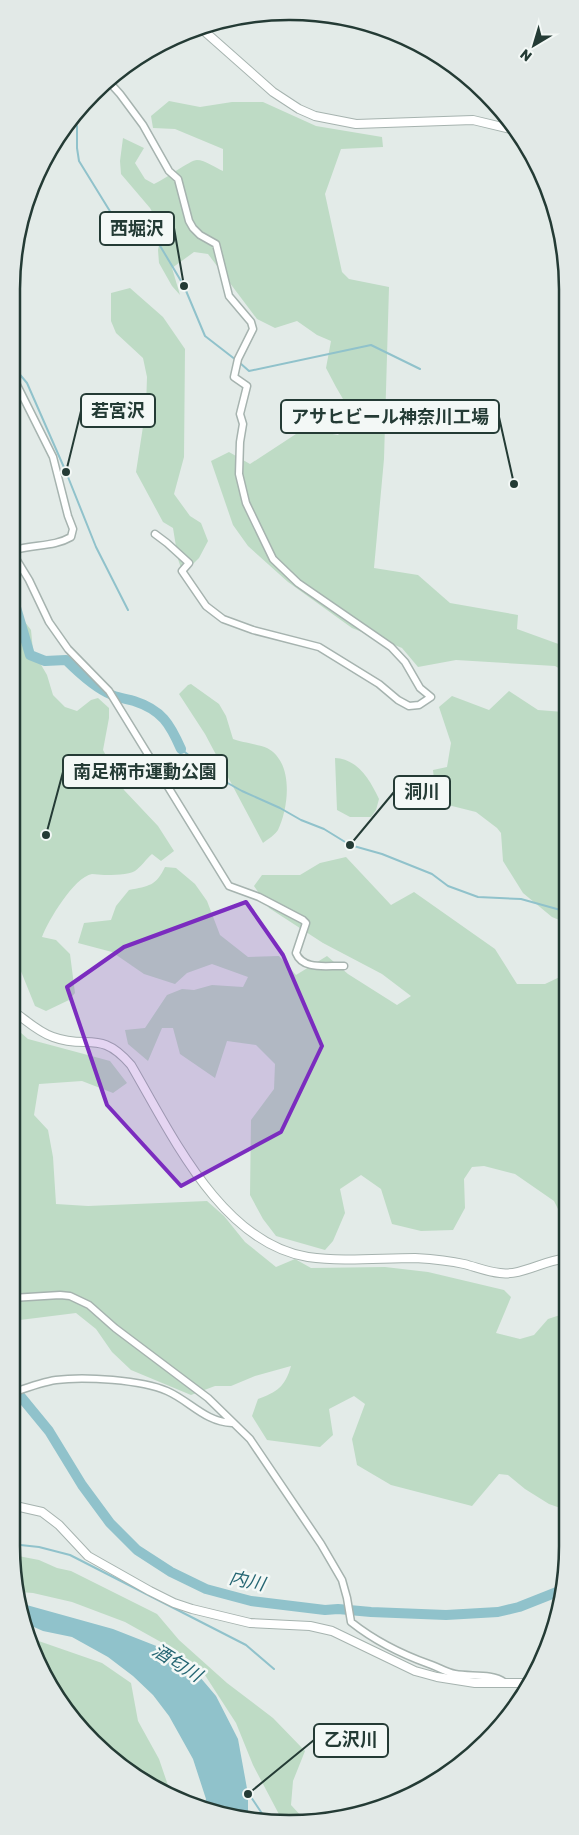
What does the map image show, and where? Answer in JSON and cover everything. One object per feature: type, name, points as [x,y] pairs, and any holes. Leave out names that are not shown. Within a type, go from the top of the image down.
[{"type":"street","points":[[206,33],[273,92],[299,110],[315,116],[356,124],[473,120],[503,126]]},
{"type":"street","points":[[113,86],[143,125],[169,171],[178,179],[189,221],[200,235],[216,244],[229,296],[251,322],[252,329],[238,359],[234,377],[247,386],[240,414],[243,424],[240,442],[239,474],[246,503],[261,536],[273,559],[298,583],[392,647],[405,662],[420,688],[431,697],[419,705],[409,706],[371,679],[319,647],[253,630],[223,619],[206,606],[182,572],[189,563],[155,534]]},
{"type":"street","points":[[20,390],[53,457],[73,529],[71,537],[62,542],[29,545],[20,548]]},
{"type":"street","points":[[20,565],[49,622],[68,649],[109,690],[229,886],[259,897],[306,923],[296,953],[298,959],[303,963],[309,966],[344,966]]},
{"type":"street","points":[[20,1016],[43,1033],[54,1038],[103,1043],[122,1054],[131,1065],[202,1182],[236,1219],[272,1245],[309,1257],[342,1259],[442,1259],[501,1274],[513,1273],[559,1260]]},
{"type":"street","points":[[20,1298],[70,1296],[89,1305],[138,1346],[208,1398],[250,1439],[310,1526],[338,1571],[347,1598],[351,1622],[381,1643],[408,1656],[455,1674],[497,1678],[504,1682]]},
{"type":"street","points":[[20,1391],[56,1380],[102,1380],[136,1383],[166,1390],[205,1416],[232,1423]]},
{"type":"street","points":[[20,1507],[42,1512],[59,1525],[88,1556],[118,1574],[183,1606],[235,1620],[270,1625],[310,1626],[332,1631],[415,1671],[458,1682],[521,1683]]},
{"type":"highlighted area","points":[[246,902],[283,955],[322,1046],[281,1132],[181,1186],[107,1105],[67,987],[124,947]]},
{"type":"green space","points":[[169,101],[200,107],[232,102],[263,102],[316,126],[382,137],[383,147],[341,149],[325,194],[342,272],[349,279],[389,287],[384,459],[374,568],[418,575],[450,603],[518,615],[517,629],[559,644],[559,668],[555,666],[456,660],[418,667],[402,648],[352,628],[288,582],[248,546],[233,525],[211,461],[229,452],[250,464],[299,432],[306,429],[338,435],[354,418],[326,368],[331,341],[317,335],[297,321],[275,328],[257,319],[208,254],[194,252],[172,268],[180,295],[172,286],[159,263],[158,250],[162,230],[150,208],[121,174],[120,161],[123,138],[144,148],[135,163],[145,179],[154,184],[197,160],[223,171],[223,149],[175,129],[153,128],[151,116]]},
{"type":"green space","points":[[130,288],[163,317],[185,349],[184,457],[174,494],[190,516],[201,523],[208,541],[199,558],[183,574],[178,559],[173,528],[163,522],[136,472],[146,407],[147,377],[143,358],[116,333],[111,321],[111,293]]},
{"type":"green space","points":[[20,616],[31,630],[33,651],[47,675],[53,695],[65,707],[77,711],[91,700],[98,698],[109,708],[103,750],[124,790],[158,826],[174,851],[161,861],[152,854],[137,869],[129,873],[111,875],[92,874],[77,883],[62,901],[42,937],[56,940],[70,954],[75,993],[69,1000],[46,1011],[35,1006],[20,969]]},
{"type":"green space","points":[[191,684],[219,704],[226,716],[233,739],[267,748],[282,763],[287,786],[285,809],[278,830],[263,843],[205,734],[179,694]]},
{"type":"green space","points":[[509,691],[538,710],[559,712],[559,920],[552,917],[523,893],[503,861],[501,833],[497,828],[476,812],[440,803],[435,789],[433,770],[447,767],[451,743],[439,707],[452,696],[489,710]]},
{"type":"green space","points":[[335,758],[343,759],[357,766],[372,785],[379,799],[376,810],[371,817],[350,817],[337,810]]},
{"type":"green space","points":[[346,857],[391,905],[414,892],[495,949],[517,984],[545,984],[559,977],[559,1211],[554,1201],[515,1174],[484,1166],[472,1167],[464,1179],[465,1208],[453,1230],[421,1231],[392,1224],[381,1189],[361,1175],[340,1189],[345,1213],[333,1241],[325,1250],[276,1236],[263,1219],[250,1195],[251,1120],[274,1089],[275,1064],[256,1045],[227,1041],[215,1078],[180,1054],[173,1028],[162,1028],[148,1061],[128,1044],[125,1030],[145,1028],[167,995],[182,989],[194,990],[212,985],[243,987],[248,977],[212,964],[187,973],[175,984],[144,974],[112,952],[78,943],[84,923],[111,920],[116,906],[129,890],[155,882],[165,867],[176,868],[195,884],[207,901],[220,935],[248,957],[279,956],[296,975],[327,956],[348,974],[397,1005],[411,996],[382,974],[323,943],[269,908],[254,886],[262,875],[300,875],[320,863]]},
{"type":"green space","points":[[20,1032],[28,1039],[110,1061],[127,1083],[113,1093],[82,1081],[39,1084],[34,1115],[48,1130],[53,1157],[56,1204],[88,1206],[207,1201],[224,1216],[245,1242],[276,1267],[295,1259],[311,1268],[385,1267],[428,1272],[504,1290],[511,1297],[496,1333],[520,1339],[534,1335],[548,1319],[559,1315],[559,1508],[549,1504],[525,1489],[508,1475],[499,1474],[472,1506],[391,1485],[357,1465],[352,1439],[365,1404],[354,1396],[329,1409],[333,1435],[320,1447],[267,1440],[252,1416],[258,1399],[275,1391],[283,1384],[291,1366],[255,1376],[231,1386],[215,1386],[191,1395],[131,1370],[112,1352],[96,1329],[76,1313],[20,1320]]},
{"type":"green space","points":[[21,1556],[39,1560],[57,1568],[71,1571],[157,1614],[179,1640],[227,1683],[273,1718],[305,1751],[293,1781],[291,1805],[300,1814],[279,1814],[253,1765],[236,1723],[203,1672],[177,1651],[125,1622],[72,1602],[24,1592]]},
{"type":"green space","points":[[38,1641],[102,1663],[131,1683],[138,1721],[159,1759],[168,1786],[125,1759],[87,1723],[65,1695],[48,1665]]},
{"type":"water","name":"酒匂川","points":[[27,1605],[113,1629],[164,1649],[194,1670],[216,1696],[238,1739],[248,1794],[248,1812],[205,1802],[193,1759],[169,1716],[153,1695],[133,1676],[108,1657],[72,1637],[43,1631],[32,1626]]},
{"type":"waterway","points":[[76,125],[79,161],[116,221],[156,239],[184,286],[205,336],[236,360]]},
{"type":"waterway","points":[[240,363],[249,371],[371,345],[420,369]]},
{"type":"waterway","points":[[20,375],[27,383],[96,547],[128,610]]},
{"type":"waterway","points":[[20,621],[30,655],[45,661],[66,660],[88,680],[106,692],[152,709],[169,725],[181,749]]},
{"type":"waterway","points":[[181,749],[215,776],[301,820],[324,829],[350,845],[382,854],[432,874],[448,886],[478,897],[521,899],[559,910]]},
{"type":"waterway","name":"内川","points":[[20,1396],[49,1431],[82,1485],[110,1523],[137,1550],[171,1572],[206,1589],[251,1601],[325,1610],[338,1609],[446,1615],[498,1612],[519,1607],[555,1593]]},
{"type":"waterway","points":[[20,1545],[39,1547],[70,1555],[246,1645],[274,1669]]},
{"type":"waterway","points":[[247,1791],[262,1813]]},
{"type":"place","name":"西堀沢","points":[[184,286]]},
{"type":"place","name":"若宮沢","points":[[66,472]]},
{"type":"place","name":"アサヒビール神奈川工場","points":[[514,484]]},
{"type":"place","name":"南足柄市運動公園","points":[[46,835]]},
{"type":"place","name":"洞川","points":[[350,845]]},
{"type":"place","name":"乙沢川","points":[[248,1794]]}]
